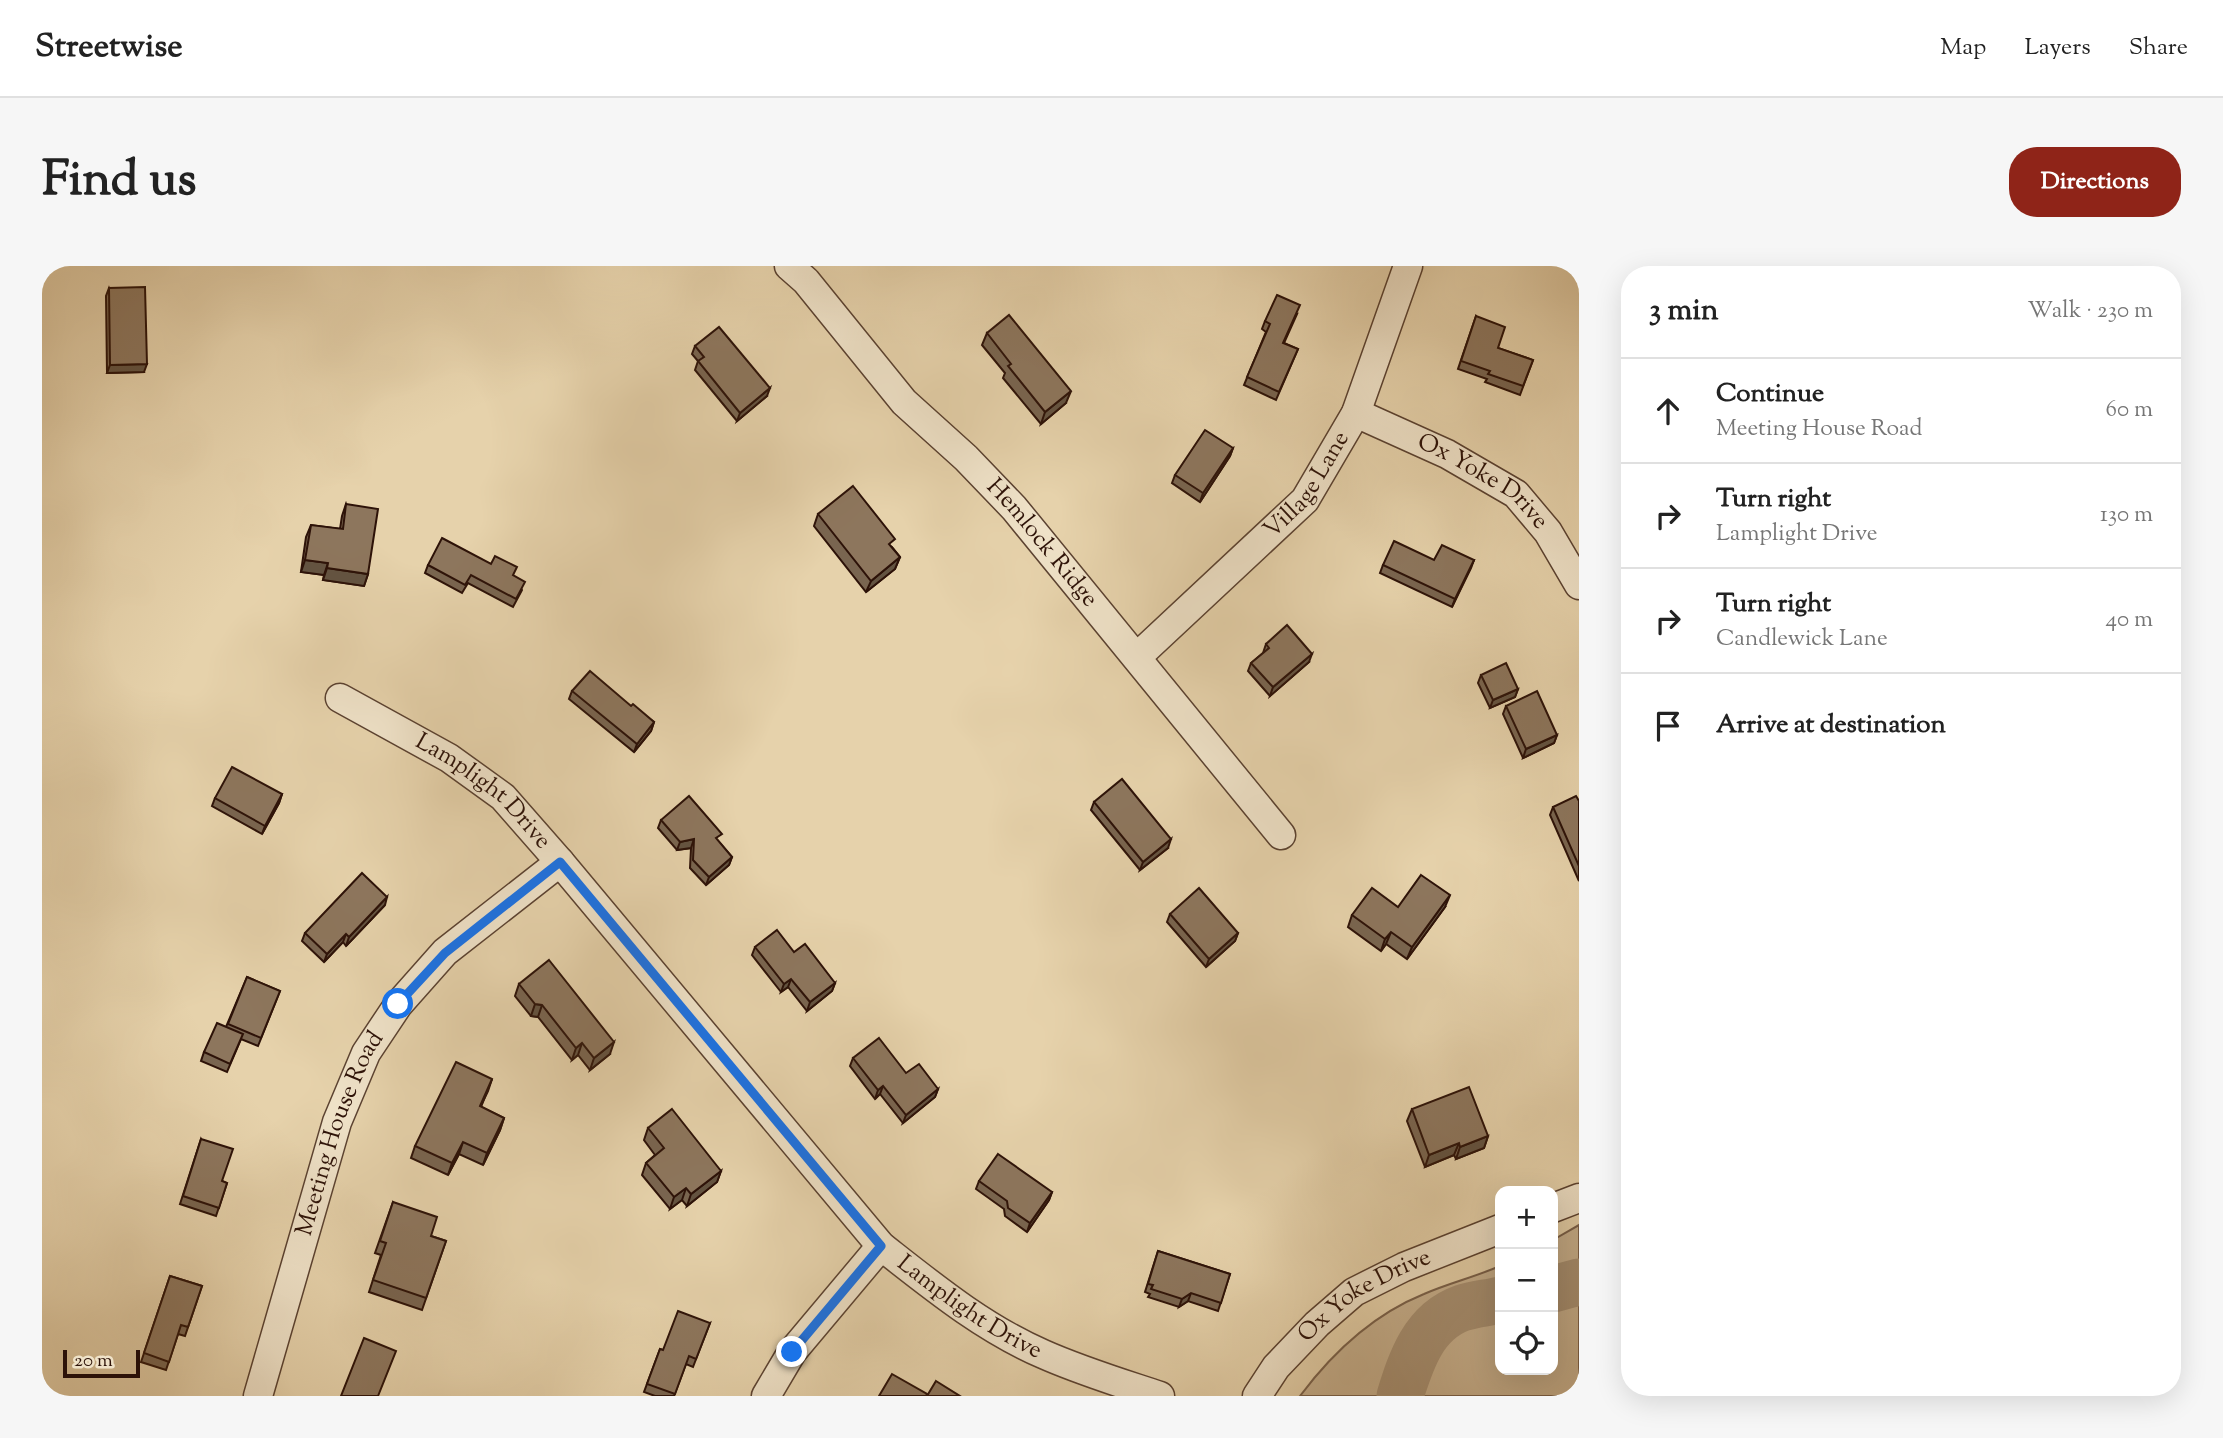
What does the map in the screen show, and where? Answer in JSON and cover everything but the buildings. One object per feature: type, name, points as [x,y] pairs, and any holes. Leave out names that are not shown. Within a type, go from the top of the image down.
[{"type":"street","name":"Hemlock Ridge","points":[[789,266],[806,281],[904,402],[966,458],[1014,508],[1281,835]]},
{"type":"street","name":"Village Lane","points":[[1138,657],[1305,500],[1356,413],[1408,266]]},
{"type":"street","name":"Ox Yoke Drive","points":[[1356,413],[1447,454],[1516,494],[1548,532],[1579,585]]},
{"type":"street","name":"Lamplight Drive","points":[[340,698],[449,758],[503,797],[881,1246],[931,1286],[989,1326],[1041,1354],[1160,1396]]},
{"type":"street","name":"Meeting House Road","points":[[258,1396],[337,1122],[366,1053],[398,1004],[445,953],[560,862]]},
{"type":"street","points":[[1558,1206],[1579,1198]]},
{"type":"street","name":"Ox Yoke Drive","points":[[1257,1396],[1276,1367],[1317,1324],[1354,1292],[1404,1267],[1495,1231]]},
{"type":"street","points":[[766,1396],[792,1352],[881,1246]]},
{"type":"shaded area","points":[[1579,1225],[1579,1396],[1300,1396],[1340,1350],[1387,1313],[1433,1290],[1495,1268],[1495,1375],[1558,1375],[1558,1237]]},
{"type":"waterway","points":[[1558,1288],[1579,1282]]},
{"type":"waterway","points":[[1400,1396],[1420,1344],[1437,1323],[1462,1308],[1495,1301]]},
{"type":"route","points":[[398,1004],[445,953],[560,862],[881,1246],[792,1352]]}]
